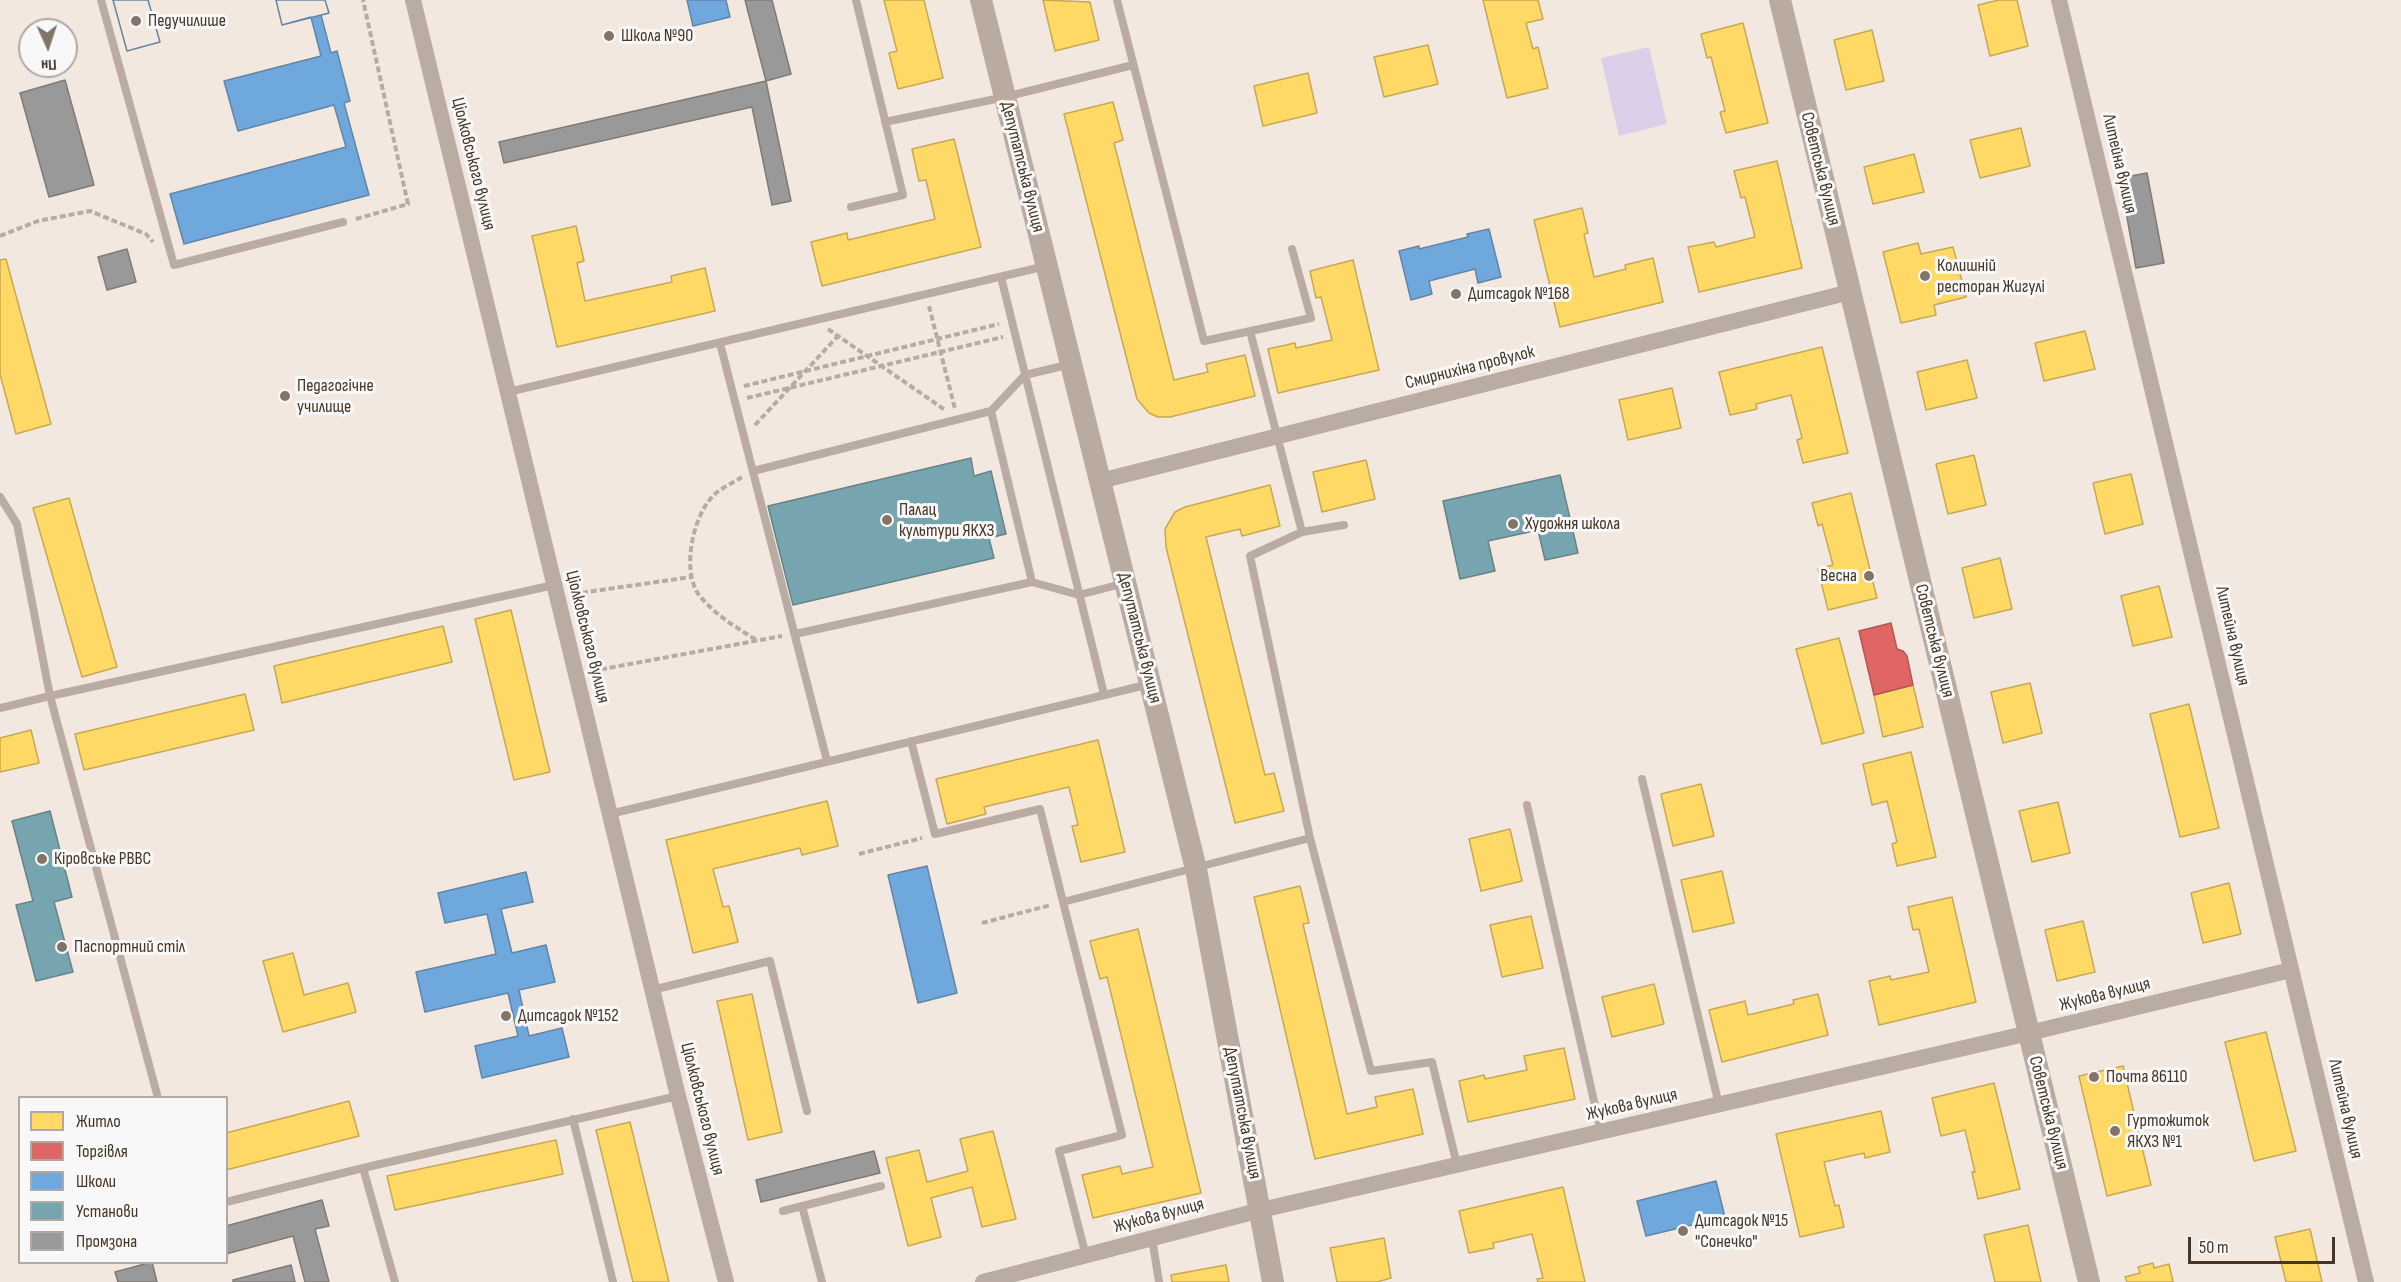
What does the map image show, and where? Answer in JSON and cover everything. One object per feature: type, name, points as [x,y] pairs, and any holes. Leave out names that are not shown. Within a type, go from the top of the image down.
[{"type":"street","name":"Ціолковського вулиця","points":[[413,0],[652,990],[726,1282]]},
{"type":"street","name":"Депутатська вулиця","points":[[981,0],[1196,869],[1273,1282]]},
{"type":"street","name":"Советська вулиця","points":[[1780,0],[2089,1282]]},
{"type":"street","name":"Литейна вулиця","points":[[2059,0],[2366,1282]]},
{"type":"street","name":"Смирнихіна провулок","points":[[1100,481],[1850,292]]},
{"type":"street","name":"Жукова вулиця","points":[[986,1282],[1261,1210],[2292,970]]},
{"type":"lane","points":[[100,0],[174,265],[343,222]]},
{"type":"lane","points":[[851,207],[903,195],[856,0]]},
{"type":"lane","points":[[1117,0],[1204,341],[1311,318],[1292,249]]},
{"type":"lane","points":[[885,122],[1005,97],[1133,65]]},
{"type":"lane","points":[[508,392],[1047,266]]},
{"type":"lane","points":[[1001,277],[1104,694]]},
{"type":"lane","points":[[1250,331],[1302,532]]},
{"type":"lane","points":[[720,342],[827,761]]},
{"type":"lane","points":[[753,471],[991,411],[1025,375],[1071,364]]},
{"type":"lane","points":[[991,411],[1032,582]]},
{"type":"lane","points":[[0,497],[17,524],[50,696],[157,1096]]},
{"type":"lane","points":[[1344,525],[1302,532],[1250,556],[1310,838],[1371,1071],[1432,1062],[1456,1165]]},
{"type":"lane","points":[[795,634],[1032,582],[1079,595],[1125,583]]},
{"type":"lane","points":[[0,708],[556,591]]},
{"type":"lane","points":[[610,814],[1150,684]]},
{"type":"lane","points":[[911,741],[935,834],[1040,809],[1122,1135],[1059,1151],[1086,1256]]},
{"type":"lane","points":[[1642,779],[1719,1105]]},
{"type":"lane","points":[[1527,805],[1601,1132]]},
{"type":"lane","points":[[1063,902],[1310,838]]},
{"type":"lane","points":[[652,990],[770,961],[807,1111]]},
{"type":"lane","points":[[228,1202],[363,1168],[678,1096]]},
{"type":"lane","points":[[573,1119],[613,1282]]},
{"type":"lane","points":[[363,1168],[395,1282]]},
{"type":"lane","points":[[783,1211],[881,1186]]},
{"type":"lane","points":[[802,1206],[822,1282]]},
{"type":"lane","points":[[1152,1238],[1159,1282]]},
{"type":"path","points":[[343,222],[408,204],[363,0]]},
{"type":"path","points":[[0,236],[38,221],[90,211],[146,234],[174,265]]},
{"type":"path","points":[[926,295],[958,419]]},
{"type":"path","points":[[815,321],[958,419]]},
{"type":"path","points":[[732,390],[1012,321]]},
{"type":"path","points":[[735,401],[1015,334]]},
{"type":"path","points":[[744,437],[838,336]]},
{"type":"path","points":[[753,471],[714,494],[698,517],[692,546],[691,577],[699,594],[717,614],[758,641]]},
{"type":"path","points":[[556,591],[691,577]]},
{"type":"path","points":[[576,674],[795,634]]},
{"type":"path","points":[[859,854],[935,834]]},
{"type":"path","points":[[982,923],[1063,902]]},
{"type":"shaded area","points":[[1649,47],[1667,124],[1619,136],[1601,58]]},
{"type":"building: Житло","points":[[884,0],[924,0],[943,78],[898,89],[889,53],[897,51]]},
{"type":"building: Житло","points":[[1043,0],[1090,2],[1099,40],[1055,51]]},
{"type":"building: Житло","points":[[1483,0],[1538,0],[1543,19],[1526,23],[1533,49],[1538,47],[1548,88],[1507,98]]},
{"type":"building: Житло","points":[[1999,0],[2017,0],[2028,46],[1990,56],[1978,5]]},
{"type":"building: Житло","points":[[1743,23],[1768,123],[1726,133],[1720,112],[1725,111],[1711,57],[1707,58],[1701,34]]},
{"type":"building: Житло","points":[[1872,30],[1884,81],[1846,90],[1834,40]]},
{"type":"building: Житло","points":[[1428,45],[1438,84],[1384,97],[1374,57]]},
{"type":"building: Житло","points":[[1308,73],[1317,113],[1263,126],[1254,86]]},
{"type":"building: Житло","points":[[1113,102],[1123,140],[1114,143],[1174,380],[1208,372],[1206,364],[1245,355],[1255,396],[1170,417],[1158,417],[1149,413],[1137,399],[1064,114]]},
{"type":"building: Житло","points":[[2021,128],[2030,166],[1980,178],[1970,140]]},
{"type":"building: Житло","points":[[954,139],[981,247],[822,286],[811,242],[847,233],[848,240],[935,219],[926,180],[919,181],[912,149]]},
{"type":"building: Житло","points":[[1914,154],[1924,192],[1873,204],[1864,167]]},
{"type":"building: Житло","points":[[1777,161],[1802,268],[1699,292],[1688,247],[1714,242],[1716,247],[1755,237],[1745,197],[1741,198],[1734,171]]},
{"type":"building: Житло","points":[[1582,208],[1588,233],[1584,234],[1594,277],[1626,269],[1625,265],[1653,258],[1663,302],[1560,327],[1534,220]]},
{"type":"building: Житло","points":[[576,226],[584,261],[577,263],[585,301],[672,282],[671,276],[705,268],[715,311],[557,347],[532,236]]},
{"type":"building: Житло","name":"Колишній ресторан Жигулі","points":[[1918,243],[1921,254],[1953,247],[1966,297],[1934,305],[1936,315],[1901,323],[1883,252]]},
{"type":"building: Житло","points":[[6,259],[51,424],[16,434],[0,374],[0,260]]},
{"type":"building: Житло","points":[[1353,260],[1379,370],[1278,393],[1268,349],[1295,343],[1296,348],[1332,340],[1321,297],[1316,298],[1310,271]]},
{"type":"building: Житло","points":[[2085,331],[2095,369],[2044,381],[2035,343]]},
{"type":"building: Житло","points":[[1822,347],[1848,453],[1803,463],[1797,440],[1802,438],[1791,395],[1756,404],[1757,409],[1730,415],[1719,372]]},
{"type":"building: Житло","points":[[1967,360],[1977,398],[1926,410],[1917,372]]},
{"type":"building: Житло","points":[[1672,388],[1681,428],[1628,440],[1619,400]]},
{"type":"building: Житло","points":[[1974,455],[1986,505],[1948,514],[1936,464]]},
{"type":"building: Житло","points":[[1366,460],[1375,499],[1322,512],[1313,472]]},
{"type":"building: Житло","points":[[2131,474],[2143,524],[2105,534],[2093,483]]},
{"type":"building: Житло","points":[[1270,485],[1280,526],[1242,536],[1240,529],[1206,537],[1265,775],[1274,773],[1284,811],[1235,823],[1166,547],[1165,529],[1175,512],[1185,507]]},
{"type":"building: Житло","points":[[1851,493],[1877,598],[1828,610],[1818,569],[1833,565],[1822,524],[1818,526],[1812,503]]},
{"type":"building: Житло","points":[[69,498],[117,667],[82,677],[33,508]]},
{"type":"building: Житло","points":[[2000,558],[2012,609],[1974,618],[1962,568]]},
{"type":"building: Житло","points":[[2159,586],[2172,637],[2133,646],[2121,596]]},
{"type":"building: Житло","points":[[511,610],[550,772],[514,780],[475,619]]},
{"type":"building: Житло","points":[[443,626],[452,662],[282,703],[274,666]]},
{"type":"building: Житло","points":[[1839,638],[1864,733],[1822,744],[1796,649]]},
{"type":"building: Житло","points":[[2030,683],[2042,733],[2003,743],[1991,692]]},
{"type":"building: Житло","points":[[1913,685],[1923,727],[1883,737],[1874,695]]},
{"type":"building: Житло","points":[[245,694],[254,730],[84,770],[75,734]]},
{"type":"building: Житло","points":[[2189,704],[2219,828],[2180,837],[2150,714]]},
{"type":"building: Житло","points":[[31,730],[39,763],[0,772],[0,738]]},
{"type":"building: Житло","points":[[1098,740],[1125,852],[1081,862],[1072,826],[1078,825],[1069,787],[984,807],[986,814],[947,824],[936,779]]},
{"type":"building: Житло","points":[[1911,752],[1936,857],[1897,866],[1892,844],[1897,842],[1887,801],[1872,805],[1863,764]]},
{"type":"building: Житло","points":[[1701,784],[1714,836],[1673,846],[1661,794]]},
{"type":"building: Житло","points":[[827,801],[838,846],[802,855],[800,848],[713,869],[723,907],[729,906],[738,942],[693,953],[666,840]]},
{"type":"building: Житло","points":[[2058,802],[2070,853],[2032,862],[2019,811]]},
{"type":"building: Житло","points":[[1510,829],[1522,881],[1481,891],[1469,839]]},
{"type":"building: Житло","points":[[1722,871],[1734,923],[1693,932],[1681,880]]},
{"type":"building: Житло","points":[[2229,883],[2241,934],[2203,943],[2191,893]]},
{"type":"building: Житло","points":[[1300,886],[1309,923],[1303,924],[1347,1114],[1377,1107],[1375,1097],[1413,1089],[1423,1134],[1315,1159],[1254,897]]},
{"type":"building: Житло","points":[[1952,897],[1976,1002],[1879,1025],[1869,981],[1890,976],[1891,980],[1929,972],[1919,929],[1913,930],[1908,907]]},
{"type":"building: Житло","points":[[1531,916],[1543,968],[1502,977],[1490,925]]},
{"type":"building: Житло","points":[[2083,921],[2095,972],[2057,981],[2045,930]]},
{"type":"building: Житло","points":[[1138,929],[1201,1193],[1093,1218],[1082,1175],[1120,1166],[1122,1174],[1153,1167],[1107,977],[1100,979],[1090,941]]},
{"type":"building: Житло","points":[[293,953],[304,995],[348,983],[356,1012],[283,1032],[263,961]]},
{"type":"building: Житло","points":[[1654,984],[1664,1024],[1612,1037],[1602,997]]},
{"type":"building: Житло","points":[[752,994],[782,1132],[748,1140],[717,1001]]},
{"type":"building: Житло","points":[[1818,994],[1828,1035],[1722,1062],[1709,1010],[1745,1001],[1748,1015],[1794,1004],[1793,1000]]},
{"type":"building: Житло","points":[[2266,1032],[2296,1151],[2254,1161],[2225,1042]]},
{"type":"building: Житло","points":[[1564,1048],[1575,1099],[1468,1122],[1459,1081],[1484,1075],[1485,1079],[1527,1070],[1524,1056]]},
{"type":"building: Житло","name":"Гуртожиток ЯКХЗ №1","points":[[2123,1066],[2151,1185],[2107,1196],[2079,1076]]},
{"type":"building: Житло","points":[[1994,1083],[2020,1189],[1978,1199],[1972,1172],[1975,1172],[1965,1130],[1941,1136],[1932,1098]]},
{"type":"building: Житло","points":[[349,1101],[359,1136],[228,1169],[228,1132]]},
{"type":"building: Житло","points":[[1881,1111],[1890,1152],[1865,1158],[1864,1153],[1824,1162],[1835,1206],[1839,1205],[1844,1227],[1800,1237],[1776,1134]]},
{"type":"building: Житло","points":[[630,1122],[669,1282],[633,1282],[596,1130]]},
{"type":"building: Житло","points":[[993,1131],[1016,1219],[982,1227],[972,1187],[931,1198],[941,1237],[908,1246],[886,1158],[919,1150],[927,1182],[968,1171],[960,1139]]},
{"type":"building: Житло","points":[[556,1140],[563,1174],[395,1210],[387,1176]]},
{"type":"building: Житло","points":[[1563,1187],[1585,1282],[1538,1282],[1537,1279],[1543,1278],[1532,1234],[1493,1243],[1494,1248],[1469,1253],[1459,1211]]},
{"type":"building: Житло","points":[[2028,1225],[2041,1282],[1995,1282],[1984,1235]]},
{"type":"building: Житло","points":[[2310,1229],[2322,1282],[2286,1282],[2275,1237]]},
{"type":"building: Житло","points":[[1384,1238],[1391,1278],[1377,1282],[1337,1282],[1330,1248]]},
{"type":"building: Житло","points":[[2153,1263],[2154,1268],[2169,1264],[2173,1282],[2127,1282],[2125,1277],[2140,1273],[2138,1267]]},
{"type":"building: Житло","points":[[1226,1265],[1229,1282],[1172,1282],[1171,1275]]},
{"type":"building: Торгівля","points":[[1891,623],[1897,649],[1903,651],[1907,656],[1913,685],[1874,695],[1859,631]]},
{"type":"building: Школи","name":"Педучилише","points":[[113,0],[148,0],[160,42],[127,51]]},
{"type":"building: Школи","name":"Педучилише","points":[[113,0],[148,0],[160,42],[127,51]]},
{"type":"building: Школи","points":[[276,0],[325,0],[329,13],[321,15],[331,53],[337,51],[350,101],[344,103],[369,195],[184,244],[170,194],[346,147],[334,105],[238,131],[224,81],[321,56],[311,17],[282,25]]},
{"type":"building: Школи","name":"Педучилише","points":[[276,0],[325,0],[329,13],[282,25]]},
{"type":"building: Школи","points":[[687,0],[726,0],[730,17],[693,26]]},
{"type":"building: Школи","points":[[1489,229],[1501,277],[1478,283],[1475,269],[1429,281],[1432,294],[1411,300],[1399,251],[1419,246],[1419,249],[1468,237],[1467,234]]},
{"type":"building: Школи","points":[[927,866],[957,993],[918,1003],[888,875]]},
{"type":"building: Школи","points":[[526,872],[533,902],[501,909],[512,953],[546,945],[555,982],[519,990],[529,1036],[562,1028],[569,1057],[482,1078],[475,1046],[518,1036],[508,993],[425,1012],[416,972],[496,954],[487,914],[445,923],[438,893]]},
{"type":"building: Школи","points":[[1716,1181],[1725,1217],[1646,1236],[1637,1201]]},
{"type":"building: Установи","name":"Палац культури ЯКХЗ","points":[[971,458],[974,476],[991,471],[1006,534],[989,538],[994,558],[793,605],[768,506]]},
{"type":"building: Установи","points":[[1560,475],[1578,553],[1545,560],[1538,530],[1488,541],[1495,571],[1460,579],[1443,501]]},
{"type":"building: Установи","name":"Кіровське РВВС","points":[[50,811],[72,897],[54,902],[73,972],[36,981],[16,905],[33,901],[12,821]]},
{"type":"building: Промзона","points":[[745,0],[772,0],[791,74],[766,81]]},
{"type":"building: Промзона","points":[[65,80],[94,185],[49,197],[20,93]]},
{"type":"building: Промзона","points":[[766,81],[791,201],[772,205],[752,107],[504,163],[499,142]]},
{"type":"building: Промзона","points":[[2147,173],[2164,263],[2136,268],[2120,178]]},
{"type":"building: Промзона","points":[[127,249],[136,282],[107,290],[98,257]]},
{"type":"building: Промзона","points":[[874,1151],[880,1173],[761,1202],[756,1180]]},
{"type":"building: Промзона","points":[[322,1200],[329,1226],[315,1229],[329,1282],[305,1282],[293,1236],[228,1253],[228,1225]]},
{"type":"building: Промзона","points":[[152,1264],[157,1282],[118,1282],[115,1272]]},
{"type":"building: Промзона","points":[[291,1265],[295,1282],[233,1282],[233,1280]]},
{"type":"place","name":"Педучилише","points":[[136,21]]},
{"type":"place","name":"Школа №90","points":[[609,36]]},
{"type":"place","name":"Колишній ресторан Жигулі","points":[[1925,276]]},
{"type":"place","name":"Дитсадок №168","points":[[1456,294]]},
{"type":"place","name":"Педагогічне училище","points":[[285,396]]},
{"type":"place","name":"Палац культури ЯКХЗ","points":[[887,520]]},
{"type":"place","name":"Художня школа","points":[[1513,524]]},
{"type":"place","name":"Весна","points":[[1869,576]]},
{"type":"place","name":"Кіровське РВВС","points":[[42,859]]},
{"type":"place","name":"Паспортний стіл","points":[[62,947]]},
{"type":"place","name":"Дитсадок №152","points":[[506,1016]]},
{"type":"place","name":"Почта 86110","points":[[2094,1077]]},
{"type":"place","name":"Гуртожиток ЯКХЗ №1","points":[[2115,1131]]},
{"type":"place","name":"Дитсадок №15 \"Сонечко\"","points":[[1683,1231]]}]
